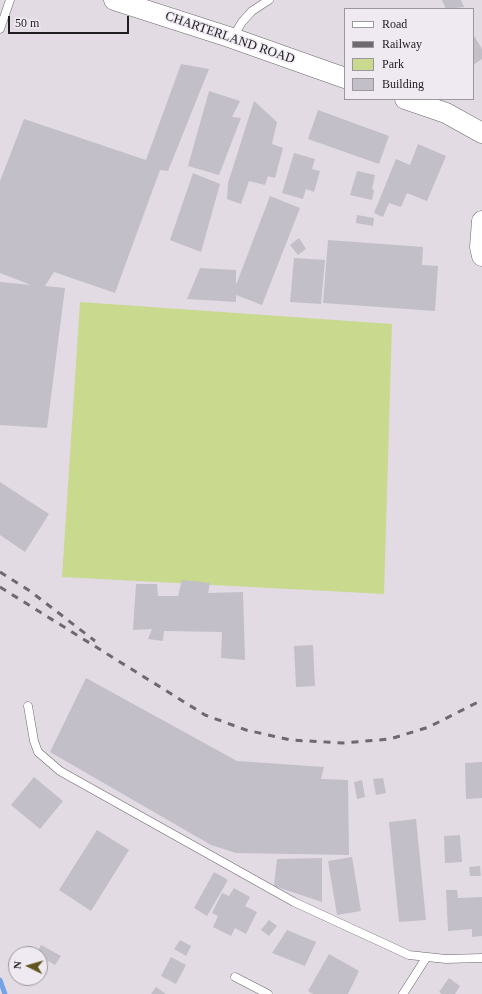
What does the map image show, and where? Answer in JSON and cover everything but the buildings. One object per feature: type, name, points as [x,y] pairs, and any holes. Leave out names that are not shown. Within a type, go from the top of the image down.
[{"type":"street","name":"CHARTERLAND ROAD","points":[[114,0],[232,38],[344,78]]},
{"type":"street","points":[[408,100],[446,113],[482,133]]},
{"type":"street","points":[[482,221],[480,247],[482,256]]},
{"type":"lane","points":[[0,29],[10,0]]},
{"type":"lane","points":[[232,38],[242,22],[252,11],[269,0]]},
{"type":"lane","points":[[28,706],[34,741],[38,752],[60,771],[294,902],[393,949],[409,955],[426,958],[482,958]]},
{"type":"lane","points":[[403,994],[426,958]]},
{"type":"lane","points":[[235,977],[268,994]]},
{"type":"green space","points":[[80,302],[392,324],[384,594],[62,577]]},
{"type":"waterway","points":[[0,980],[5,994]]},
{"type":"railway","points":[[0,572],[30,591],[95,641]]},
{"type":"railway","points":[[0,587],[205,715],[246,730],[291,740],[343,743],[390,739],[429,727],[482,700]]}]
